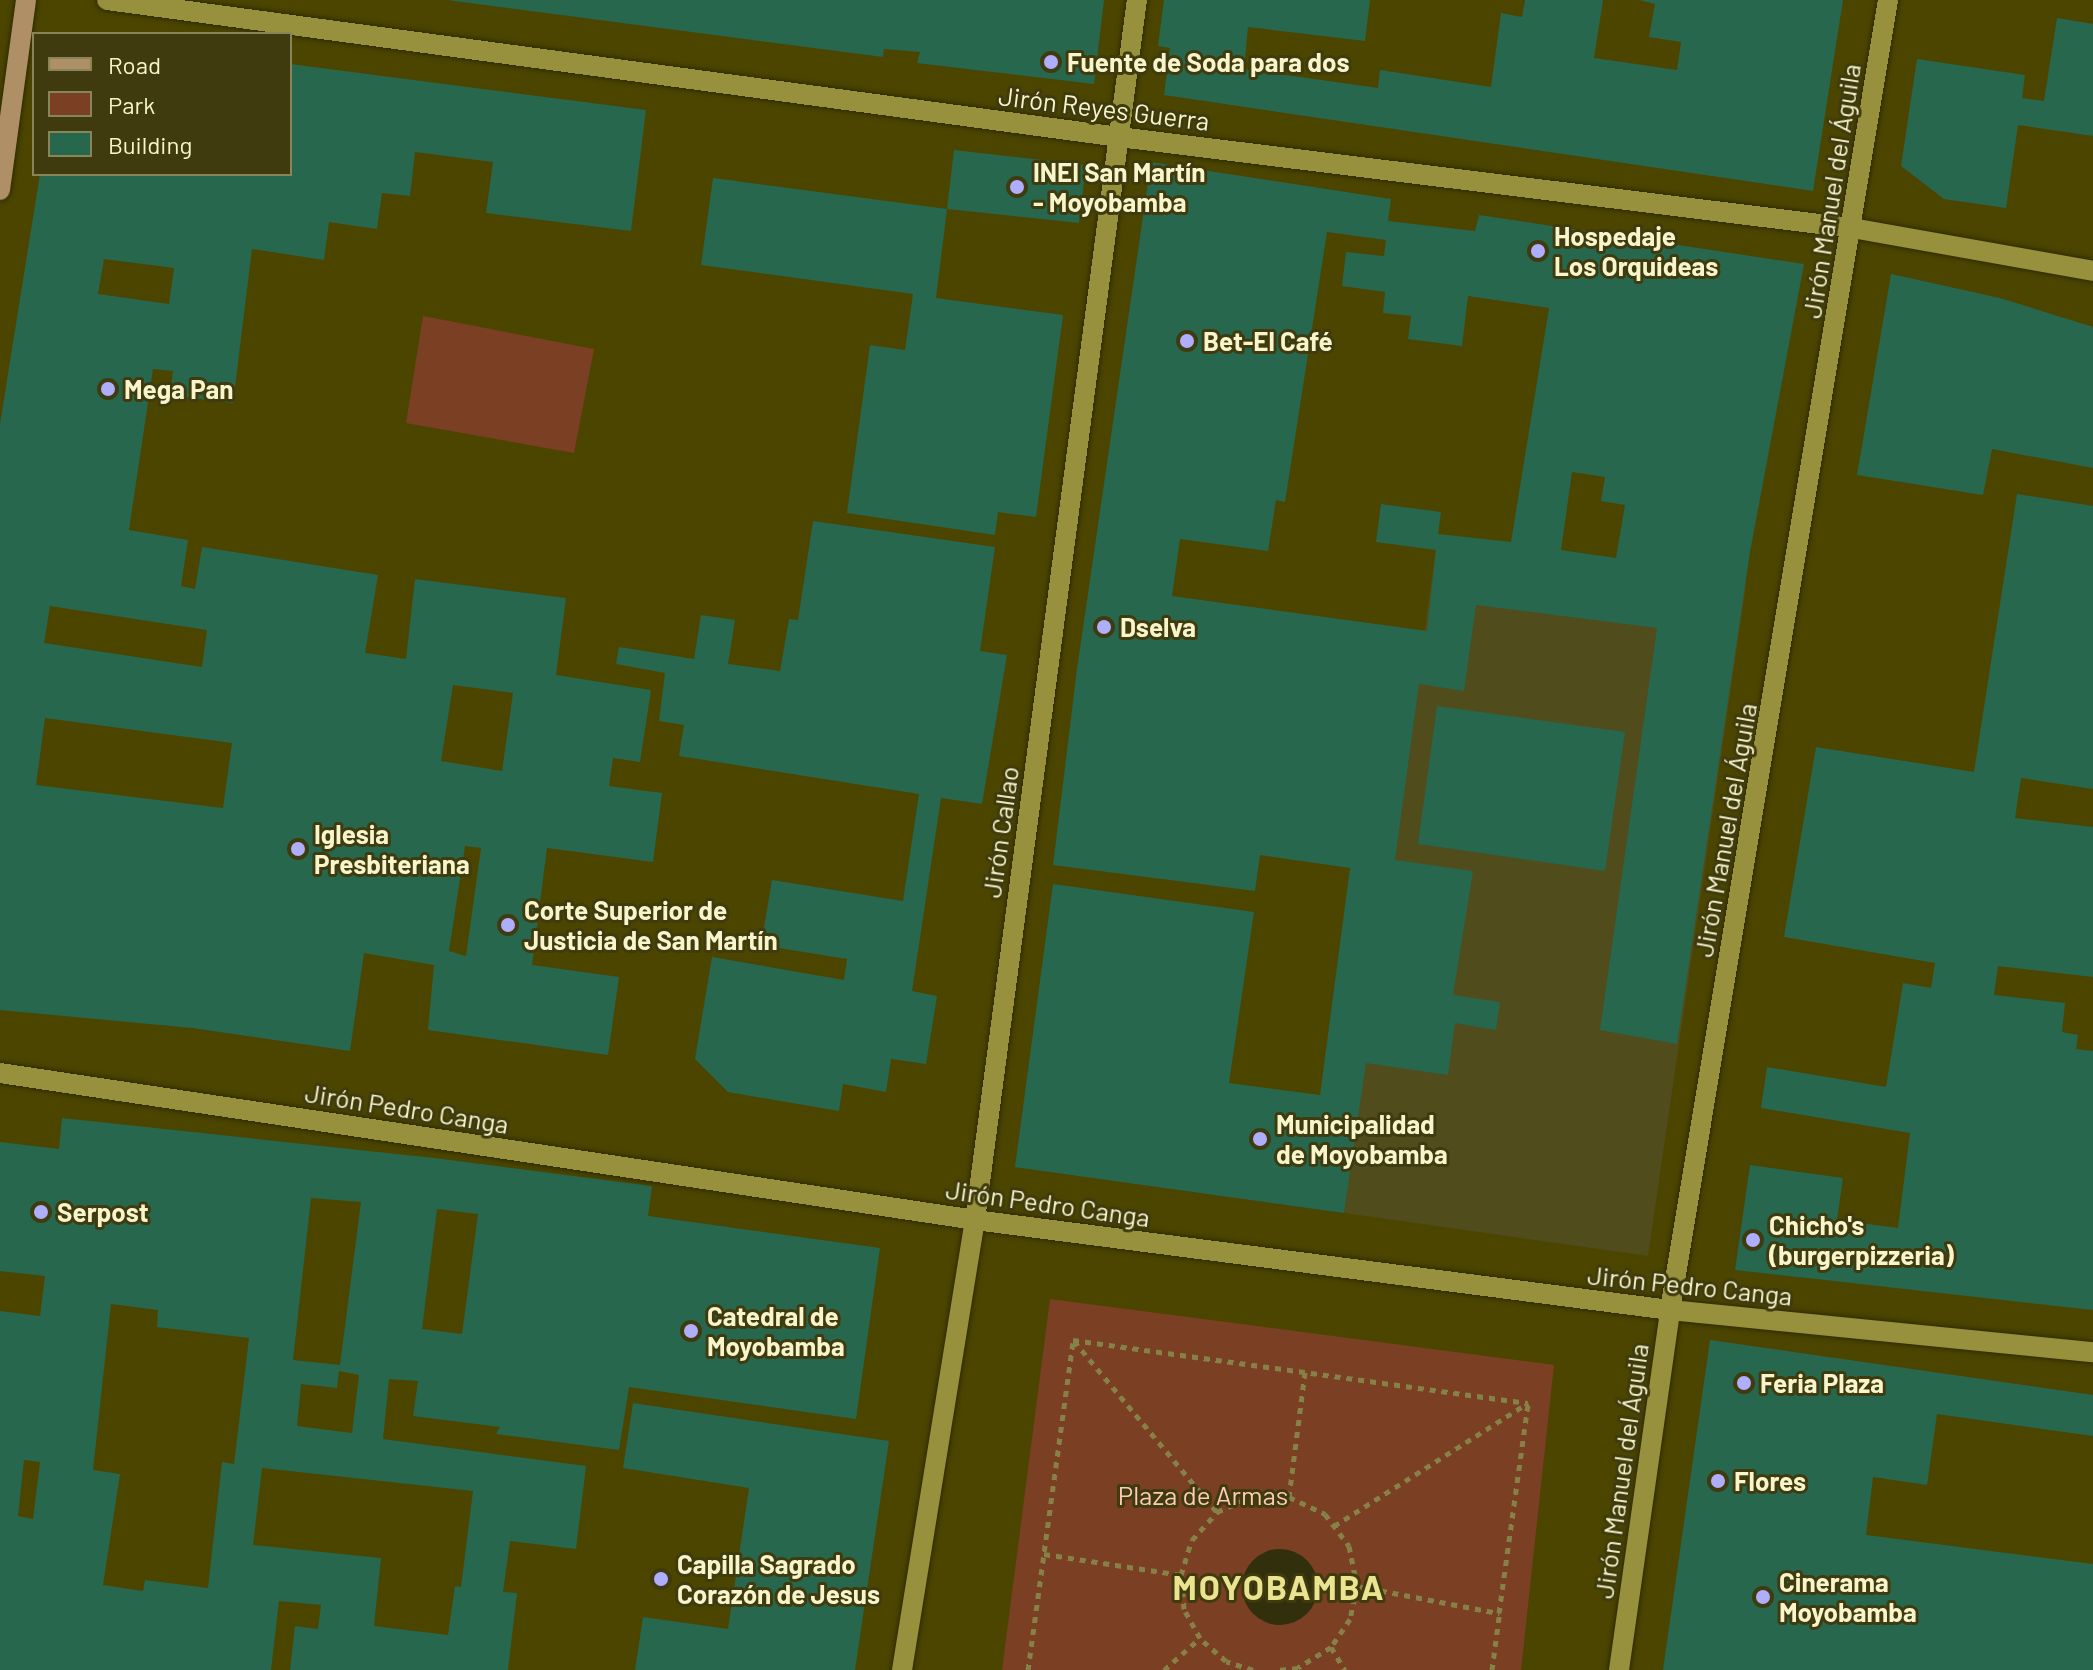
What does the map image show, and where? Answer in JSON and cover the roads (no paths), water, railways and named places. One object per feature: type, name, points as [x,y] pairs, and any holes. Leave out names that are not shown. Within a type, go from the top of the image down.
[{"type":"main road","points":[[0,190],[26,0]]},
{"type":"street","name":"Jirón Reyes Guerra","points":[[107,0],[1119,137],[1852,228],[2093,271]]},
{"type":"street","name":"Jirón Callao","points":[[902,1670],[975,1220],[1137,0]]},
{"type":"street","name":"Jirón Manuel del Águila","points":[[1619,1670],[1670,1310],[1888,0]]},
{"type":"street","name":"Jirón Pedro Canga","points":[[0,1073],[975,1220],[1670,1310],[2093,1352]]},
{"type":"place","name":"Fuente de Soda para dos","points":[[1051,62]]},
{"type":"place","name":"INEI San Martín - Moyobamba","points":[[1017,187]]},
{"type":"place","name":"Hospedaje Los Orquideas","points":[[1538,251]]},
{"type":"place","name":"Bet-El Café","points":[[1187,341]]},
{"type":"place","name":"Mega Pan","points":[[108,389]]},
{"type":"place","name":"Dselva","points":[[1104,627]]},
{"type":"place","name":"Iglesia Presbiteriana","points":[[298,849]]},
{"type":"place","name":"Corte Superior de Justicia de San Martín","points":[[508,925]]},
{"type":"place","name":"Municipalidad de Moyobamba","points":[[1260,1139]]},
{"type":"place","name":"Serpost","points":[[41,1212]]},
{"type":"place","name":"Chicho's (burgerpizzeria)","points":[[1753,1240]]},
{"type":"place","name":"Catedral de Moyobamba","points":[[691,1331]]},
{"type":"place","name":"Feria Plaza","points":[[1744,1383]]},
{"type":"place","name":"Flores","points":[[1718,1481]]},
{"type":"place","name":"Capilla Sagrado Corazón de Jesus","points":[[661,1579]]},
{"type":"place","name":"Cinerama Moyobamba","points":[[1763,1597]]},
{"type":"district","name":"MOYOBAMBA","points":[[1279,1587]]},
{"type":"park label","name":"Plaza de Armas","points":[[1203,1495]]}]
